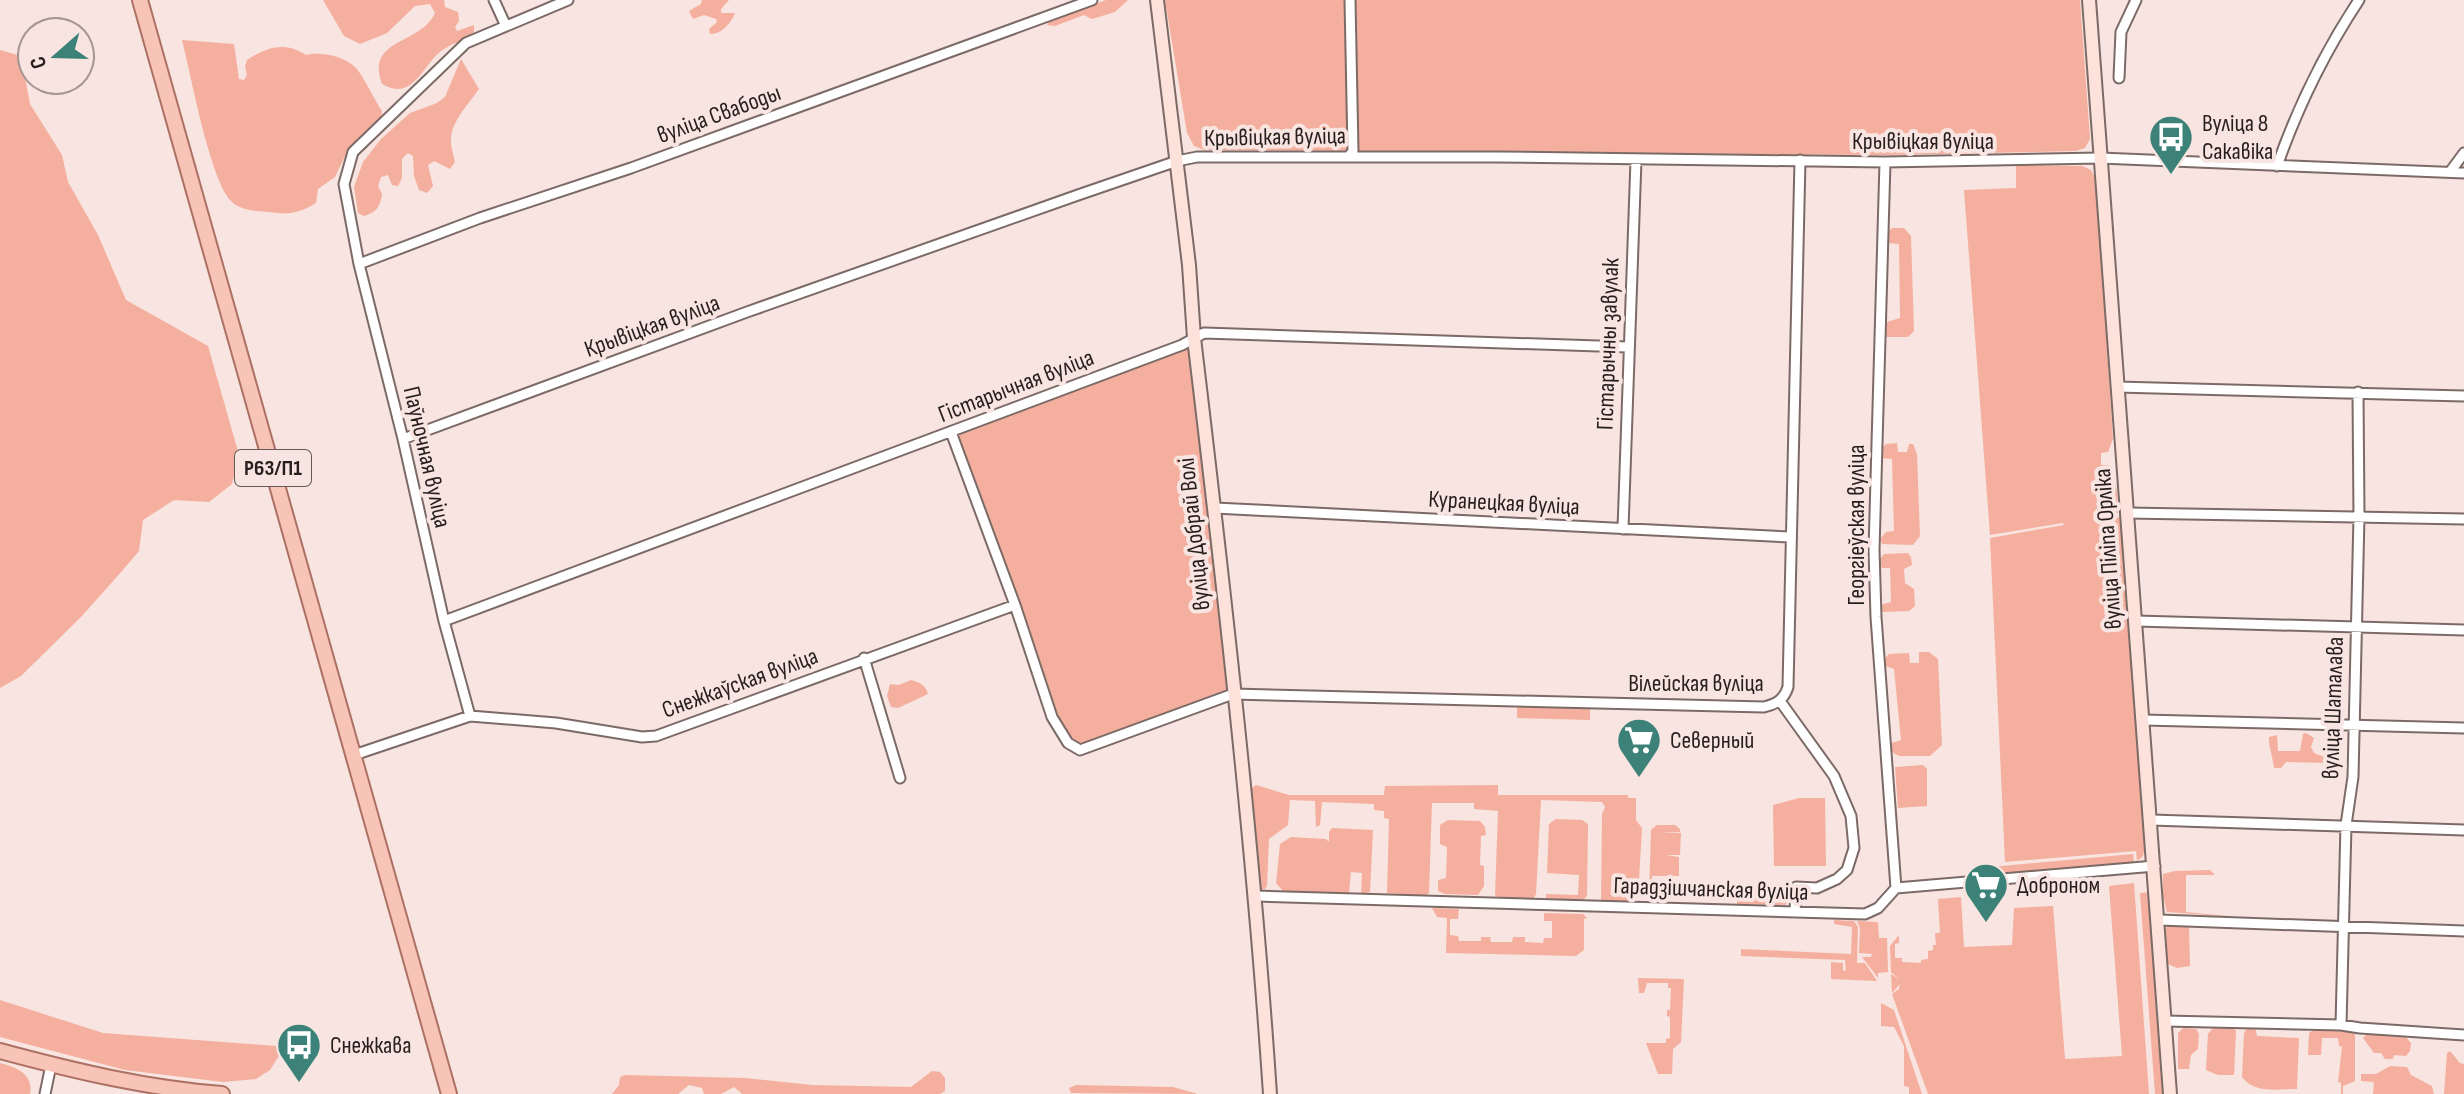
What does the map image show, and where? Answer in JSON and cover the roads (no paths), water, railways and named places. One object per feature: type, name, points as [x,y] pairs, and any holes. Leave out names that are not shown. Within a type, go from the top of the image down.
[{"type":"main road","name":"Р63/П1","points":[[140,0],[449,1094]]},
{"type":"main road","points":[[0,1051],[117,1080],[222,1094]]},
{"type":"street","points":[[494,0],[505,24]]},
{"type":"street","name":"Паўночная вуліца","points":[[470,716],[444,621],[359,264],[344,184],[353,152],[466,43],[568,0]]},
{"type":"street","name":"вуліца Свабоды","points":[[359,264],[1092,0]]},
{"type":"street","name":"вуліца Добрай Волі","points":[[1157,0],[1215,508],[1255,896],[1270,1094]]},
{"type":"street","points":[[1349,156],[1353,151],[1350,0]]},
{"type":"street","name":"вуліца Піліпа Орліка","points":[[2089,0],[2170,1094]]},
{"type":"street","points":[[2119,78],[2121,32],[2136,0]]},
{"type":"street","points":[[2277,166],[2312,78],[2359,0]]},
{"type":"street","points":[[2450,172],[2464,153]]},
{"type":"street","name":"Крывіцкая вуліца","points":[[403,439],[762,307],[1177,161],[1197,157],[1885,162],[2100,158]]},
{"type":"street","points":[[2100,158],[2464,173]]},
{"type":"street","name":"Гістарычны завулак","points":[[1623,529],[1636,160]]},
{"type":"street","name":"Вілейская вуліца","points":[[1015,605],[1052,717],[1068,743],[1080,750],[1233,694],[1764,707],[1780,701],[1788,687],[1800,160]]},
{"type":"street","name":"Георгіеўская вуліца","points":[[1885,162],[1874,550],[1896,888]]},
{"type":"street","name":"Гістарычная вуліца","points":[[444,621],[1182,345],[1204,333],[1628,347]]},
{"type":"street","points":[[2117,387],[2464,396]]},
{"type":"street","name":"вуліца Шаталава","points":[[2341,1025],[2346,825],[2353,777],[2359,516],[2358,392]]},
{"type":"street","points":[[951,432],[1015,605]]},
{"type":"street","name":"Куранецкая вуліца","points":[[1215,508],[1790,537]]},
{"type":"street","points":[[2128,513],[2464,519]]},
{"type":"street","name":"Снежкаўская вуліца","points":[[470,716],[556,723],[642,737],[656,736],[1015,605]]},
{"type":"street","points":[[2136,621],[2464,630]]},
{"type":"street","points":[[864,658],[900,778]]},
{"type":"street","points":[[1780,701],[1834,776],[1851,816],[1854,848],[1847,870],[1837,879],[1817,888],[1796,887],[1795,912]]},
{"type":"street","points":[[354,755],[470,716]]},
{"type":"street","points":[[2143,720],[2464,728]]},
{"type":"street","points":[[2151,820],[2464,830]]},
{"type":"street","points":[[1896,888],[2155,866]]},
{"type":"street","name":"Гарадзішчанская вуліца","points":[[1255,896],[1870,914],[1896,888]]},
{"type":"street","points":[[2159,920],[2464,931]]},
{"type":"street","points":[[2165,1021],[2341,1025],[2464,1035]]},
{"type":"street","points":[[45,1094],[51,1065]]},
{"type":"place","name":"Вуліца 8 Сакавіка","points":[[2171,176]]},
{"type":"place","name":"Северный","points":[[1639,779]]},
{"type":"place","name":"Доброном","points":[[1986,924]]},
{"type":"place","name":"Снежкава","points":[[299,1084]]}]
